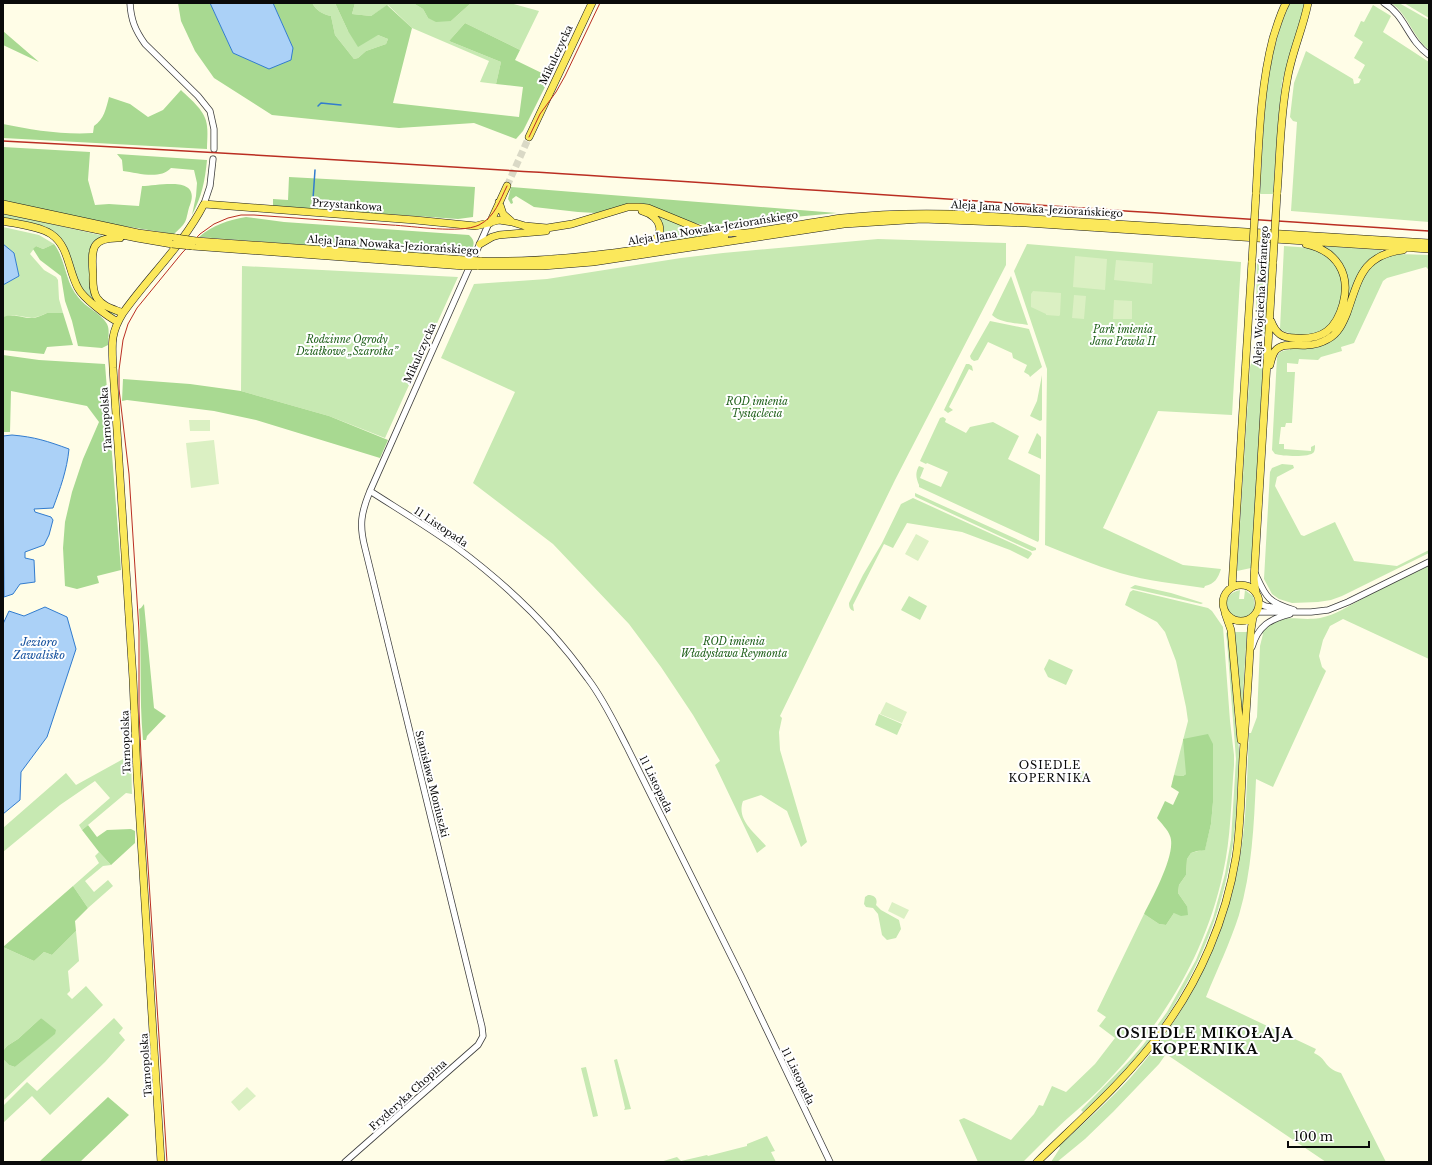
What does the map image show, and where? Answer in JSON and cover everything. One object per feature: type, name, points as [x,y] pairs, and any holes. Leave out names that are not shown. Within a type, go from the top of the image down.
[{"type":"main road","name":"Mikulczycka","points":[[529,137],[592,3]]},
{"type":"main road","name":"Aleja Wojciecha Korfantego","points":[[1232,587],[1262,99],[1272,43],[1285,3]]},
{"type":"main road","name":"Aleja Wojciecha Korfantego","points":[[1256,592],[1254,572],[1284,103],[1287,79],[1308,3]]},
{"type":"main road","name":"Mikulczycka","points":[[490,224],[507,186]]},
{"type":"main road","points":[[499,202],[503,214],[512,222]]},
{"type":"main road","name":"Aleja Jana Nowaka-Jeziorańskiego","points":[[3,204],[174,241]]},
{"type":"main road","name":"Przystankowa","points":[[204,204],[476,226],[490,224],[495,220],[499,220],[525,226],[547,228],[572,224],[628,207],[639,206],[648,208],[704,231],[743,233]]},
{"type":"main road","points":[[3,221],[45,231],[54,237],[65,251],[80,292],[116,325],[123,313],[184,236],[204,204]]},
{"type":"main road","name":"Aleja Jana Nowaka-Jeziorańskiego","points":[[3,210],[137,238],[194,244],[465,263],[551,260],[622,253],[821,221],[900,214],[952,214],[1429,243]]},
{"type":"main road","points":[[480,244],[492,237],[504,234],[565,228],[629,210],[647,212],[655,218],[659,223],[660,230],[653,243],[622,253]]},
{"type":"main road","name":"Aleja Jana Nowaka-Jeziorańskiego","points":[[478,263],[530,266],[593,262],[844,224],[922,219],[980,221],[1429,249]]},
{"type":"main road","points":[[490,224],[500,233],[504,234]]},
{"type":"main road","points":[[123,313],[107,306],[97,298],[93,288],[92,255],[94,247],[100,242],[110,238],[137,238]]},
{"type":"main road","points":[[1270,319],[1274,329],[1282,336],[1300,339],[1320,336],[1334,325],[1339,316],[1345,294],[1346,282],[1342,270],[1326,251],[1314,246],[1282,240]]},
{"type":"main road","points":[[1267,375],[1274,354],[1279,348],[1288,345],[1309,345],[1323,342],[1339,330],[1345,319],[1358,282],[1364,270],[1371,262],[1390,252],[1418,248]]},
{"type":"main road","name":"Tarnopolska","points":[[116,325],[112,340],[113,368],[134,690],[137,781],[162,1162]]},
{"type":"main road","points":[[1036,1162],[1110,1092],[1134,1066],[1167,1024],[1194,979],[1218,926],[1232,876],[1239,831],[1250,653],[1255,615],[1259,603],[1256,592],[1242,585],[1232,587],[1225,593],[1222,603],[1231,630],[1243,757]]},
{"type":"main road","points":[[1225,613],[1229,618],[1241,622],[1248,620],[1255,615]]},
{"type":"street","points":[[130,3],[132,22],[139,36],[145,44],[198,96],[210,111],[214,129],[214,149]]},
{"type":"street","points":[[1305,18],[1312,3]]},
{"type":"street","points":[[1384,3],[1397,13],[1413,40],[1429,54]]},
{"type":"street","points":[[204,204],[210,186],[213,159]]},
{"type":"street","name":"Mikulczycka","points":[[361,531],[361,516],[370,491],[490,224]]},
{"type":"street","name":"11 Listopada","points":[[370,491],[455,547],[499,583],[546,627],[588,678],[611,715],[628,747],[830,1162]]},
{"type":"street","name":"Stanisława Moniuszki","points":[[361,531],[481,1022],[483,1036],[482,1040]]},
{"type":"street","points":[[1255,615],[1320,611],[1337,607],[1429,562]]},
{"type":"street","points":[[1254,572],[1271,600],[1279,605],[1300,612]]},
{"type":"street","points":[[1259,603],[1265,606],[1300,612]]},
{"type":"street","points":[[1250,653],[1258,633],[1265,624],[1273,619],[1300,612]]},
{"type":"street","name":"Fryderyka Chopina","points":[[345,1162],[482,1040]]},
{"type":"green space","points":[[178,3],[210,3],[233,53],[293,48],[273,3],[312,3],[320,12],[331,16],[335,35],[354,59],[358,58],[366,51],[386,44],[388,39],[378,35],[358,47],[348,31],[335,3],[355,3],[352,14],[371,16],[387,5],[412,28],[393,103],[519,117],[523,87],[496,84],[501,62],[449,41],[465,23],[520,50],[515,60],[550,77],[523,131],[516,139],[474,123],[399,128],[272,115],[214,78],[195,51],[181,21]]},
{"type":"green space","points":[[312,3],[335,3],[348,31],[378,35],[388,39],[386,44],[366,51],[358,58],[354,59],[335,35],[331,16],[320,12]]},
{"type":"green space","points":[[355,3],[413,3],[423,9],[428,18],[451,21],[471,3],[510,3],[539,11],[520,50],[465,23],[449,41],[501,62],[496,84],[480,82],[489,61],[412,28],[388,5],[371,16],[352,14]]},
{"type":"green space","points":[[413,3],[471,3],[451,21],[436,22],[428,18],[423,9]]},
{"type":"green space","points":[[1290,3],[1305,3],[1282,82],[1273,194],[1260,194],[1266,97],[1274,48]]},
{"type":"green space","points":[[1391,3],[1399,3],[1429,20],[1429,50],[1418,38],[1402,13]]},
{"type":"green space","points":[[1404,3],[1429,3],[1429,18]]},
{"type":"green space","points":[[1373,5],[1391,16],[1383,32],[1429,62],[1429,222],[1291,211],[1297,122],[1293,121],[1290,117],[1294,83],[1306,51],[1353,79],[1354,84],[1359,83],[1361,79],[1358,78],[1365,65],[1354,58],[1363,42],[1354,36],[1361,21],[1364,22]]},
{"type":"green space","points":[[3,31],[39,62],[3,45]]},
{"type":"green space","points":[[181,90],[204,115],[207,129],[207,149],[3,138],[3,124],[48,132],[93,133],[94,126],[104,113],[109,97],[130,104],[148,117],[163,110]]},
{"type":"green space","points":[[3,147],[90,152],[88,180],[95,205],[109,204],[139,206],[142,186],[176,184],[184,186],[190,189],[192,196],[186,221],[174,234],[117,225],[3,201]]},
{"type":"green space","points":[[117,154],[207,160],[202,188],[192,215],[197,183],[194,170],[171,168],[166,172],[155,175],[123,171],[122,160]]},
{"type":"green space","points":[[289,177],[475,187],[473,217],[458,219],[273,206],[273,199],[288,200]]},
{"type":"green space","points":[[511,187],[837,213],[708,225],[692,223],[641,203],[632,203],[596,213],[534,207],[516,196],[512,199],[513,203],[511,204],[508,199]]},
{"type":"green space","points":[[3,213],[104,236],[95,243],[89,253],[91,288],[115,313],[115,315],[110,314],[83,292],[58,237],[3,219]]},
{"type":"green space","points":[[656,215],[710,235],[657,243],[661,236]]},
{"type":"green space","points":[[246,217],[284,222],[469,235],[474,242],[474,245],[469,255],[386,251],[199,237],[210,229],[221,224]]},
{"type":"green space","points":[[3,227],[39,235],[54,244],[43,249],[36,246],[30,254],[44,270],[56,277],[58,280],[59,299],[63,313],[47,313],[32,318],[13,315],[3,317],[3,285],[19,276],[14,253],[3,244]]},
{"type":"green space","name":"ROD imienia Tysiąclecia","points":[[878,239],[1006,243],[1006,265],[895,480],[780,716],[782,718],[779,732],[780,750],[807,842],[801,847],[787,811],[761,795],[743,801],[742,808],[744,820],[766,846],[757,853],[715,765],[720,761],[693,715],[661,667],[629,624],[553,544],[473,483],[515,392],[441,358],[474,284],[547,279],[723,253]]},
{"type":"green space","points":[[54,244],[61,257],[70,285],[81,301],[101,316],[108,326],[108,345],[102,348],[78,346],[65,301],[61,276],[40,260],[33,249],[36,246],[43,249]]},
{"type":"green space","name":"Park imienia Jana Pawła II","points":[[1027,244],[1241,262],[1232,415],[1158,411],[1103,528],[1183,565],[1221,569],[1216,580],[1204,588],[1130,576],[1045,545],[1047,369],[1014,271]]},
{"type":"green space","points":[[1284,246],[1312,248],[1329,258],[1339,270],[1343,286],[1339,311],[1333,322],[1319,334],[1290,336],[1290,333],[1280,329]]},
{"type":"green space","points":[[1324,246],[1382,251],[1368,261],[1341,323],[1328,336],[1310,343],[1290,342],[1327,335],[1348,289],[1347,275],[1342,266]]},
{"type":"green space","points":[[1399,254],[1429,255],[1429,270],[1426,267],[1387,278],[1383,281],[1354,343],[1341,347],[1342,351],[1321,357],[1318,360],[1299,359],[1298,364],[1287,363],[1287,372],[1295,372],[1292,423],[1286,423],[1285,427],[1281,427],[1279,444],[1284,444],[1284,449],[1311,451],[1311,447],[1315,445],[1315,449],[1311,454],[1302,456],[1275,454],[1272,450],[1277,357],[1279,353],[1290,350],[1290,347],[1330,341],[1361,280],[1378,259]]},
{"type":"green space","points":[[1075,256],[1107,259],[1105,290],[1073,287]]},
{"type":"green space","points":[[1116,260],[1153,263],[1152,284],[1114,280]]},
{"type":"green space","points":[[1257,261],[1269,262],[1265,333],[1263,335],[1260,331],[1256,313]]},
{"type":"green space","name":"Rodzinne Ogrody Działkowe „Szarotka”","points":[[242,266],[458,277],[385,438],[329,416],[241,391]]},
{"type":"green space","points":[[1011,276],[1028,325],[999,320],[992,315]]},
{"type":"green space","points":[[1033,291],[1061,293],[1060,315],[1046,315],[1031,307],[1031,294]]},
{"type":"green space","points":[[1074,295],[1086,296],[1084,319],[1072,318]]},
{"type":"green space","points":[[1114,300],[1132,301],[1132,319],[1113,319]]},
{"type":"green space","points":[[47,313],[63,313],[73,345],[47,347],[44,354],[3,350],[3,317],[14,316],[34,318]]},
{"type":"green space","points":[[990,321],[1029,329],[1042,367],[1030,377],[1024,372],[1027,365],[1013,358],[1012,353],[988,342],[978,360],[974,361],[971,359],[970,356]]},
{"type":"green space","points":[[1261,346],[1264,349],[1251,568],[1237,571],[1250,367],[1254,354]]},
{"type":"green space","points":[[3,355],[39,360],[105,364],[121,570],[97,576],[99,583],[77,589],[65,586],[63,548],[65,522],[72,492],[83,459],[99,422],[87,406],[11,391],[10,432],[3,432]]},
{"type":"green space","points":[[966,364],[972,366],[973,371],[969,369],[949,407],[953,410],[948,413],[944,410]]},
{"type":"green space","points":[[1042,375],[1042,420],[1040,421],[1030,416],[1037,401]]},
{"type":"green space","points":[[123,379],[190,384],[241,391],[329,416],[388,440],[380,458],[256,420],[214,411],[127,400],[122,401]]},
{"type":"green space","points":[[943,417],[946,419],[945,422],[966,433],[970,427],[993,422],[1019,436],[1008,459],[1040,475],[1038,542],[919,487],[916,476],[919,466],[924,468],[920,478],[941,487],[948,472],[920,461],[940,418]]},
{"type":"green space","points":[[189,420],[210,420],[210,431],[190,431]]},
{"type":"green space","points":[[1037,433],[1041,437],[1041,459],[1028,453]]},
{"type":"green space","points":[[214,440],[219,484],[191,488],[186,443]]},
{"type":"green space","points":[[1282,464],[1293,465],[1294,468],[1277,477],[1275,486],[1301,535],[1304,536],[1335,522],[1354,561],[1397,566],[1429,550],[1429,553],[1331,600],[1292,603],[1279,599],[1272,594],[1264,579],[1270,472],[1272,468]]},
{"type":"green space","points":[[915,493],[1036,548],[1036,550],[1032,551],[916,497]]},
{"type":"green space","points":[[913,498],[1031,552],[1032,554],[1028,559],[1010,550],[962,532],[907,523],[893,548],[884,544],[853,605],[853,611],[849,606],[849,603],[863,575],[882,543],[901,504]]},
{"type":"green space","points":[[916,534],[929,541],[918,561],[905,554]]},
{"type":"green space","points":[[1428,566],[1429,659],[1343,619],[1330,626],[1323,640],[1319,656],[1322,667],[1326,671],[1273,787],[1256,779],[1252,848],[1247,882],[1232,936],[1206,997],[1316,1049],[1314,1053],[1322,1058],[1331,1069],[1341,1073],[1386,1162],[1326,1162],[1166,1054],[1159,1064],[1085,1139],[1057,1162],[1051,1162],[1060,1148],[1059,1146],[1114,1095],[1152,1052],[1187,1000],[1216,943],[1235,883],[1241,851],[1246,808],[1249,733],[1251,733],[1257,717],[1260,646],[1263,634],[1261,632],[1269,625],[1283,619],[1311,619],[1331,615]]},
{"type":"green space","points":[[1135,585],[1171,593],[1203,603],[1201,604],[1130,588]]},
{"type":"green space","points":[[1133,590],[1208,608],[1212,611],[1223,627],[1234,765],[1228,846],[1215,904],[1205,934],[1177,990],[1161,1016],[1122,1066],[1023,1162],[978,1162],[959,1120],[964,1118],[1011,1140],[1034,1114],[1039,1105],[1043,1106],[1052,1086],[1066,1092],[1095,1064],[1115,1038],[1099,1026],[1106,1017],[1097,1011],[1144,914],[1159,924],[1166,925],[1174,913],[1187,906],[1178,893],[1179,885],[1186,875],[1187,859],[1191,853],[1205,849],[1211,824],[1213,802],[1213,744],[1186,769],[1186,774],[1183,776],[1174,775],[1188,721],[1176,661],[1165,632],[1157,622],[1125,605],[1130,592]]},
{"type":"green space","points":[[1240,590],[1239,599],[1244,599],[1245,590],[1253,596],[1254,601],[1253,610],[1244,618],[1238,618],[1232,615],[1228,610],[1227,604],[1232,593]]},
{"type":"green space","points":[[909,596],[927,606],[920,620],[901,610]]},
{"type":"green space","points":[[144,604],[154,708],[166,716],[147,736],[146,740],[143,740],[142,724],[139,609]]},
{"type":"green space","points":[[1228,632],[1239,759],[1236,820],[1233,844],[1226,882],[1219,908],[1200,957],[1161,1026],[1130,1064],[1083,1112],[1081,1110],[1143,1045],[1167,1012],[1196,960],[1213,918],[1225,874],[1231,840],[1236,759],[1226,633]]},
{"type":"green space","points":[[1235,632],[1247,632],[1243,693],[1243,732],[1242,732]]},
{"type":"green space","points":[[1049,659],[1073,670],[1066,685],[1048,677],[1044,669]]},
{"type":"green space","points":[[886,702],[907,712],[902,723],[880,714]]},
{"type":"green space","points":[[879,714],[902,724],[897,735],[875,725]]},
{"type":"green space","points":[[1208,734],[1213,744],[1213,802],[1211,824],[1205,850],[1191,853],[1187,859],[1186,875],[1179,885],[1178,893],[1187,906],[1188,915],[1181,916],[1174,913],[1166,925],[1159,924],[1144,914],[1158,887],[1170,853],[1170,836],[1157,818],[1165,801],[1173,805],[1179,792],[1171,787],[1174,775],[1183,776],[1186,774],[1183,739]]},
{"type":"green space","points":[[125,758],[131,758],[132,794],[126,793],[82,830],[79,825],[110,798],[95,781],[60,805],[3,852],[3,828],[66,773],[76,785]]},
{"type":"green space","points":[[1067,766],[1085,772],[1082,780],[1064,775]]},
{"type":"green space","points":[[88,825],[97,837],[107,830],[131,829],[135,831],[135,843],[111,865],[82,830]]},
{"type":"green space","points":[[99,852],[111,865],[103,866],[85,881],[94,892],[108,880],[113,886],[88,908],[73,886],[99,863],[95,856]]},
{"type":"green space","points":[[73,886],[88,908],[75,921],[76,931],[52,955],[44,952],[34,961],[3,947]]},
{"type":"green space","points":[[868,895],[875,898],[877,901],[876,905],[881,910],[899,920],[901,929],[896,938],[887,940],[882,935],[878,914],[873,908],[866,907],[864,904],[865,897]]},
{"type":"green space","points":[[892,902],[909,910],[904,919],[888,911]]},
{"type":"green space","points":[[76,931],[79,961],[68,971],[70,991],[67,994],[72,999],[86,986],[103,1005],[3,1101],[3,1059],[9,1065],[15,1067],[54,1034],[41,1018],[3,1051],[3,947],[34,961],[44,952],[52,955]]},
{"type":"green space","points":[[41,1018],[56,1030],[55,1034],[15,1067],[9,1065],[3,1059],[3,1051]]},
{"type":"green space","points":[[114,1018],[123,1028],[119,1033],[125,1040],[105,1062],[50,1115],[32,1096],[3,1123],[3,1106],[27,1082],[37,1091]]},
{"type":"green space","points":[[617,1059],[631,1109],[624,1110],[625,1108],[614,1060]]},
{"type":"green space","points":[[586,1067],[598,1116],[593,1117],[581,1068]]},
{"type":"green space","points":[[247,1087],[256,1096],[239,1111],[231,1102]]},
{"type":"green space","points":[[108,1097],[129,1115],[80,1162],[39,1162]]},
{"type":"green space","points":[[767,1136],[775,1151],[771,1152],[776,1162],[660,1162],[677,1157],[681,1161],[708,1156],[747,1146],[747,1144]]},
{"type":"water","points":[[210,3],[273,3],[293,48],[291,60],[269,69],[233,53]]},
{"type":"water","points":[[3,244],[14,253],[19,276],[3,285]]},
{"type":"water","points":[[12,435],[41,440],[69,449],[61,487],[53,508],[34,509],[35,512],[51,517],[53,520],[49,535],[44,545],[25,552],[25,558],[34,560],[35,582],[20,584],[13,594],[4,597],[3,436]]},
{"type":"water","name":"Jezioro Zawalisko","points":[[45,607],[67,617],[76,649],[47,737],[21,772],[20,800],[3,814],[3,624],[9,611],[24,616]]},
{"type":"waterway","points":[[318,106],[321,103],[341,105]]},
{"type":"waterway","points":[[313,199],[315,170]]},
{"type":"tunnel","points":[[507,186],[529,137]]},
{"type":"tram line","points":[[529,137],[540,114],[556,92],[565,76],[600,3]]},
{"type":"tram line","points":[[167,1162],[141,756],[139,711],[139,631],[129,474],[119,389],[119,370],[123,340],[128,324],[137,308],[182,253],[200,234],[214,224],[228,218],[241,215],[254,215],[436,229],[471,228],[485,222],[489,218],[507,186]]},
{"type":"railway","points":[[3,141],[538,172],[1429,231]]},
{"type":"district","name":"OSIEDLE KOPERNIKA","points":[[1050,771]]},
{"type":"district","name":"OSIEDLE MIKOŁAJA KOPERNIKA","points":[[1205,1042]]},
{"type":"park label","name":"ROD imienia Władysława Reymonta","points":[[734,646]]}]
